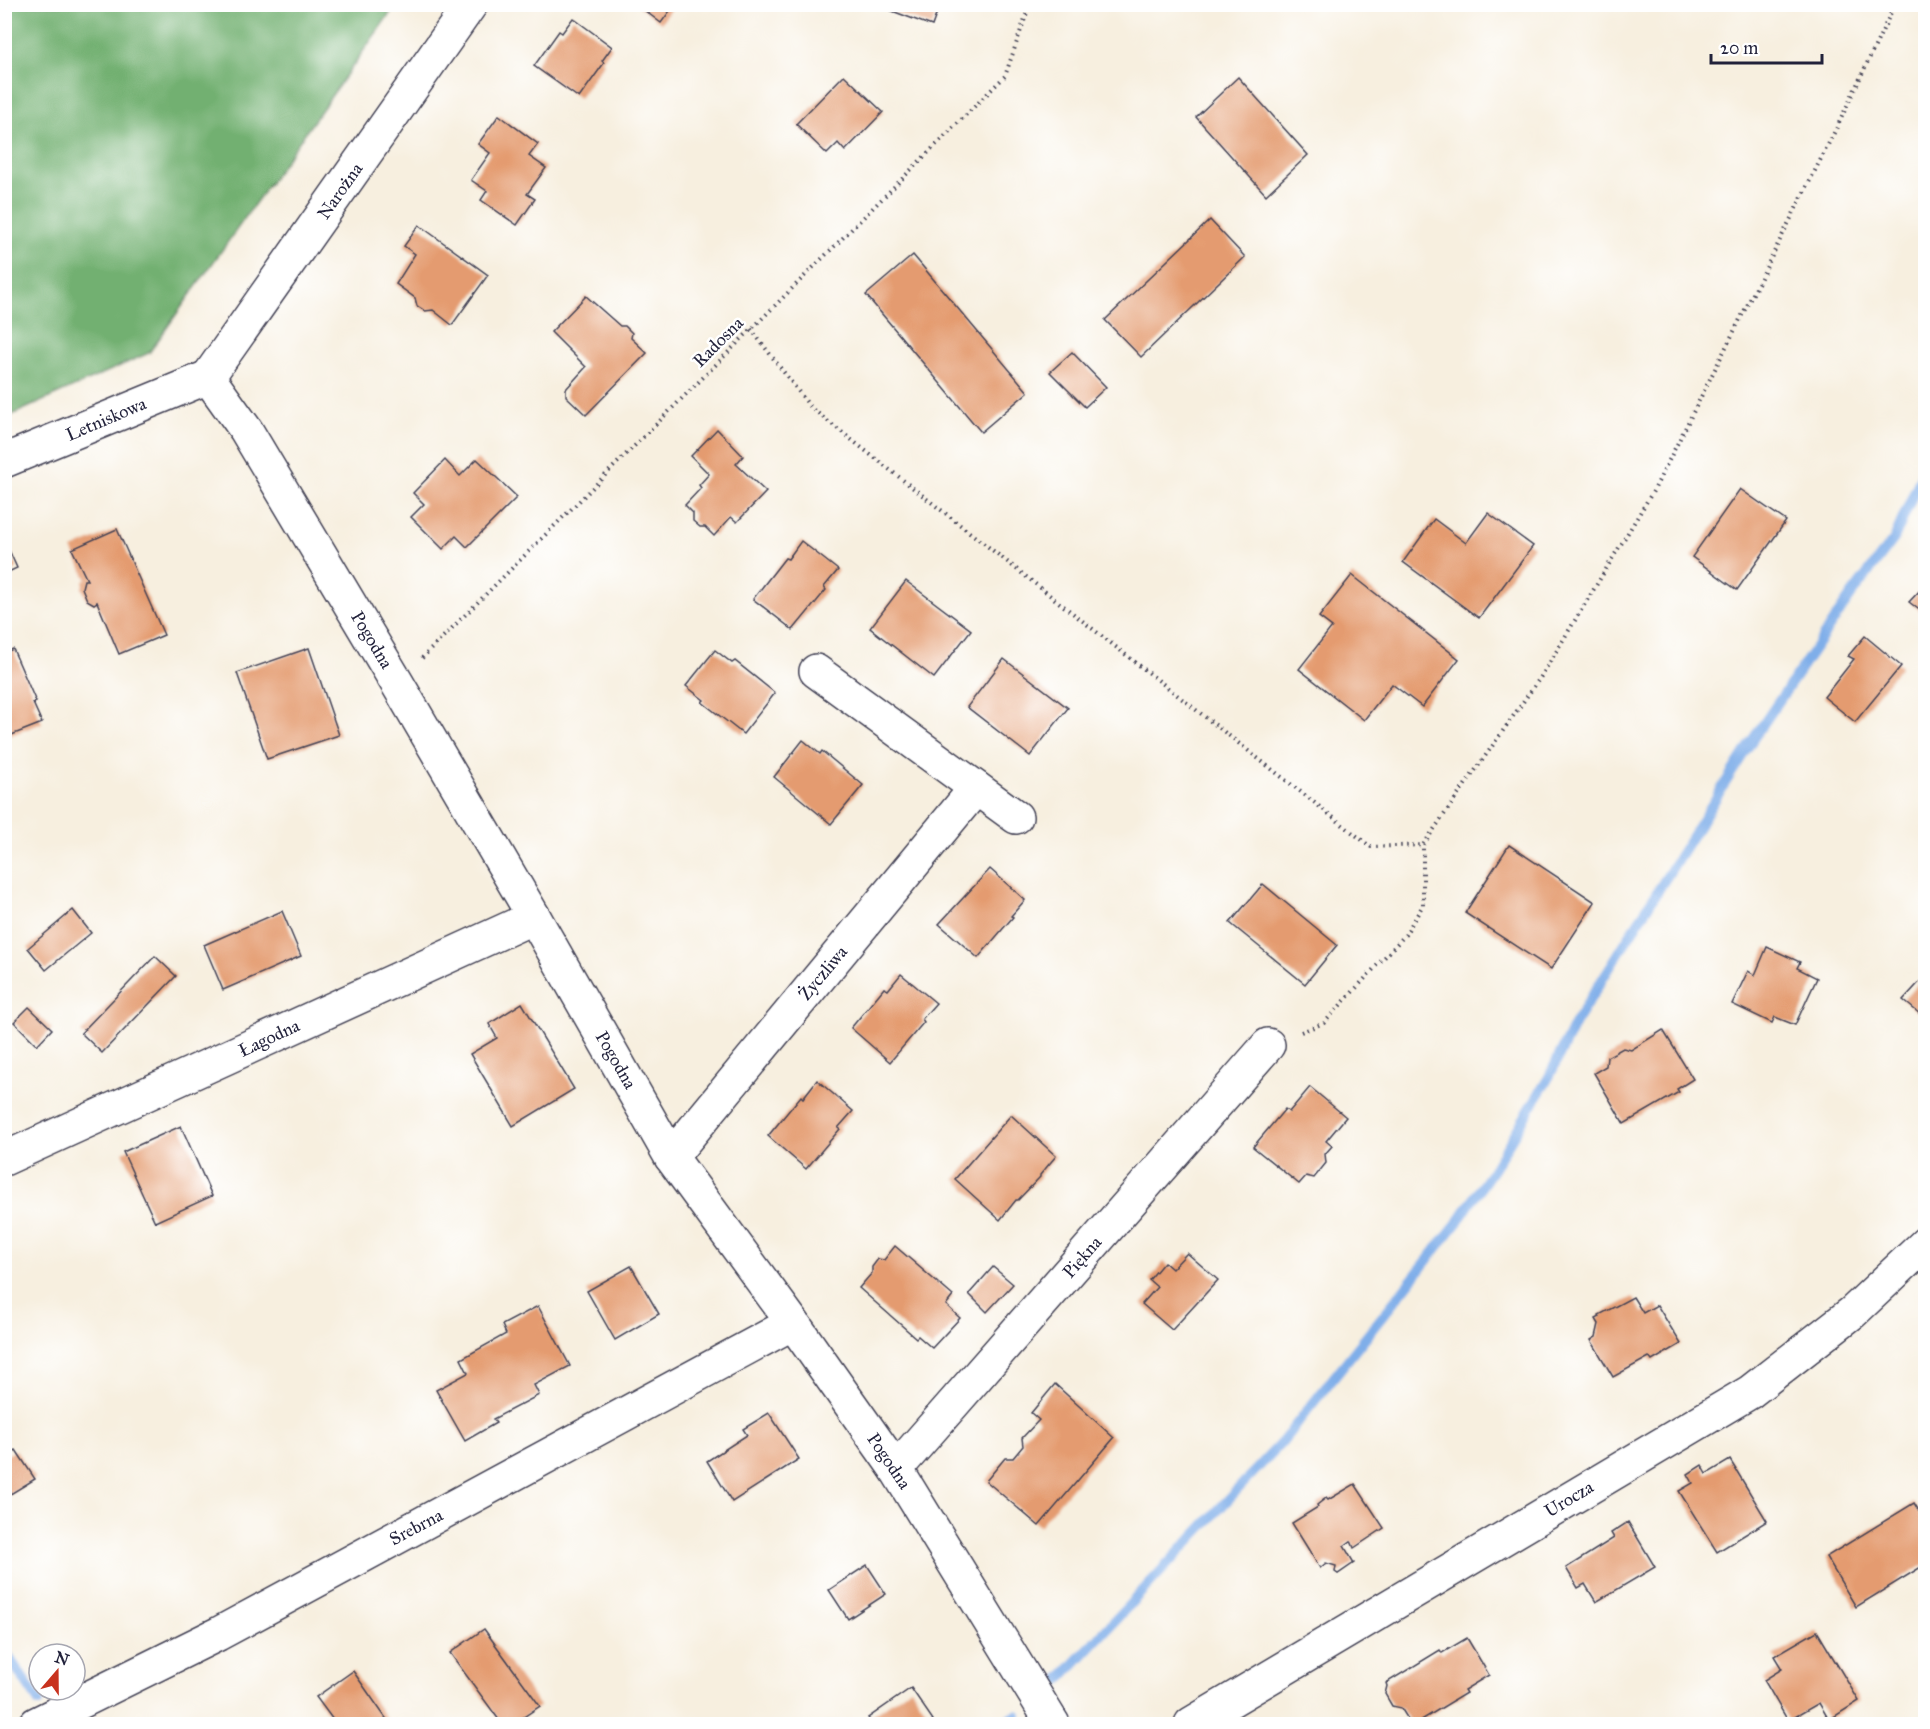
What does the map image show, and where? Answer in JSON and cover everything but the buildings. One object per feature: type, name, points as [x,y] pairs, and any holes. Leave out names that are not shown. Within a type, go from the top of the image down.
[{"type":"street","name":"Narożna","points":[[208,377],[471,4]]},
{"type":"street","name":"Letniskowa","points":[[4,461],[208,377]]},
{"type":"street","name":"Pogodna","points":[[208,377],[246,430],[398,683],[671,1157],[793,1323],[896,1469],[1053,1725]]},
{"type":"street","points":[[816,671],[1016,817]]},
{"type":"street","name":"Życzliwa","points":[[671,1157],[976,788]]},
{"type":"street","name":"Łagodna","points":[[4,1159],[534,917]]},
{"type":"street","name":"Piękna","points":[[896,1469],[1268,1045]]},
{"type":"street","name":"Urocza","points":[[1191,1725],[1750,1392],[1853,1312],[1926,1243]]},
{"type":"street","name":"Srebrna","points":[[36,1725],[218,1634],[793,1323]]},
{"type":"path","name":"Radosna","points":[[398,683],[1005,76],[1030,4]]},
{"type":"path","points":[[1268,1045],[1324,1023],[1405,935],[1423,904],[1424,845],[1542,675],[1655,488],[1896,4]]},
{"type":"path","points":[[751,329],[811,408],[1371,847],[1424,845]]},
{"type":"green space","points":[[4,5],[396,5],[149,353],[5,418]]},
{"type":"waterway","points":[[1059,1680],[1282,1442],[1457,1223],[1494,1168],[1549,1077],[1575,1023],[1751,742],[1852,594],[1894,539],[1926,465]]},
{"type":"waterway","points":[[4,1650],[27,1684]]},
{"type":"waterway","points":[[1002,1724],[1017,1715]]}]
